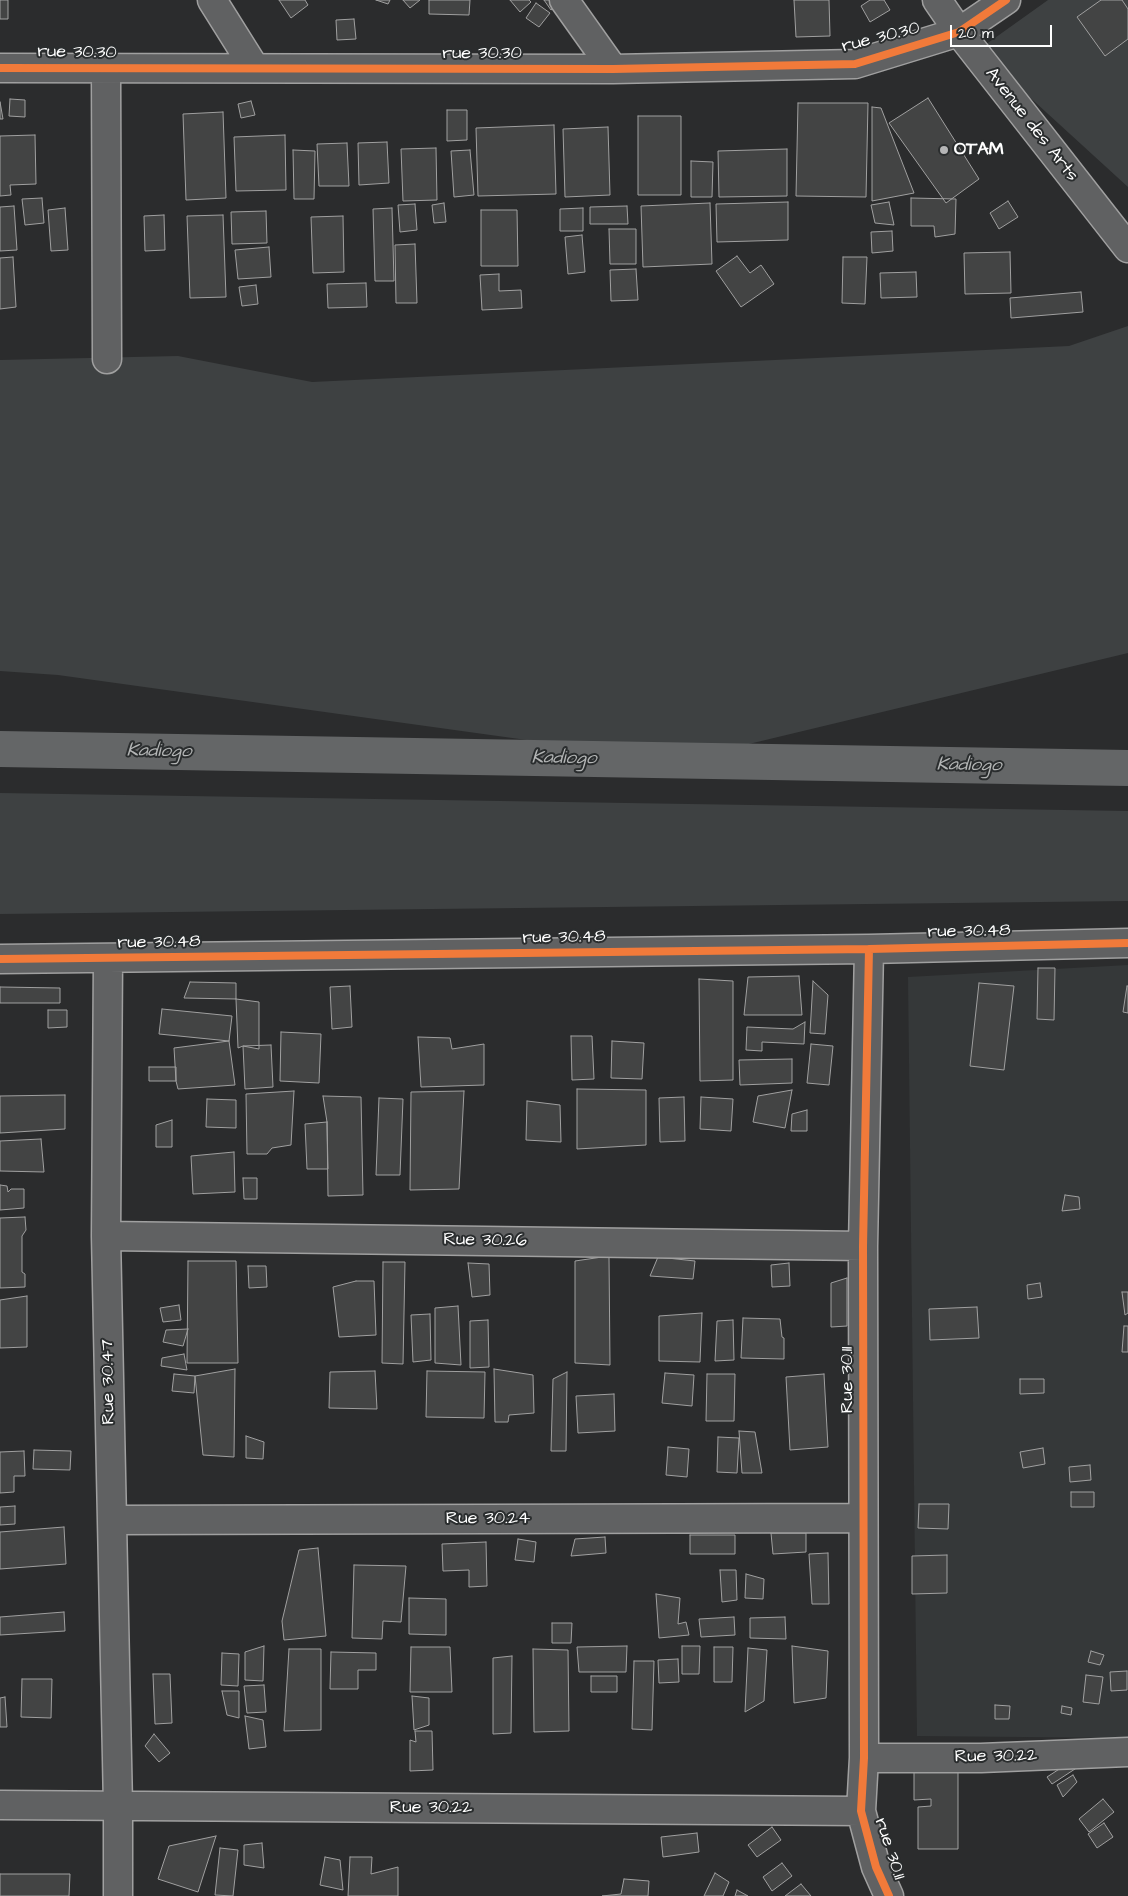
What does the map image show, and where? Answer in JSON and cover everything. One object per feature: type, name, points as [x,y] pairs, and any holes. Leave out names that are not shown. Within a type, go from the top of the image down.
[{"type":"street","points":[[212,0],[254,67]]},
{"type":"street","points":[[564,0],[613,69]]},
{"type":"street","name":"Avenue des Arts","points":[[937,0],[958,32],[1128,248]]},
{"type":"street","name":"rue 30.30","points":[[0,68],[613,69],[855,64],[958,32],[1006,0]]},
{"type":"street","points":[[106,69],[107,359]]},
{"type":"street","name":"rue 30.48","points":[[0,959],[869,949],[1128,943]]},
{"type":"street","name":"Rue 30.11","points":[[861,1811],[864,1758],[864,1246],[869,949]]},
{"type":"street","name":"Rue 30.47","points":[[108,959],[106,1236],[118,1806],[118,1896]]},
{"type":"street","name":"Rue 30.26","points":[[106,1236],[864,1246]]},
{"type":"street","name":"Rue 30.24","points":[[112,1520],[863,1518]]},
{"type":"street","name":"Rue 30.22","points":[[864,1758],[981,1758],[1128,1752]]},
{"type":"street","name":"Rue 30.22","points":[[0,1805],[861,1811]]},
{"type":"street","name":"rue 30.11","points":[[861,1811],[876,1867],[889,1896]]},
{"type":"shaded area","points":[[1048,0],[1128,0],[1128,187],[978,50]]},
{"type":"shaded area","points":[[1128,326],[1128,653],[678,761],[58,675],[0,671],[0,360],[178,356],[312,382],[1069,346]]},
{"type":"shaded area","points":[[0,793],[1128,811],[1128,901],[0,914]]},
{"type":"shaded area","points":[[1128,965],[1128,1738],[917,1736],[908,977]]},
{"type":"building","points":[[0,0],[8,0],[8,19],[0,19]]},
{"type":"building","points":[[279,0],[305,0],[308,5],[291,18]]},
{"type":"building","points":[[376,0],[390,0],[388,4]]},
{"type":"building","points":[[403,0],[420,0],[410,8]]},
{"type":"building","points":[[429,0],[470,0],[469,15],[429,14]]},
{"type":"building","points":[[510,0],[529,0],[531,2],[520,12]]},
{"type":"building","points":[[544,0],[559,0],[561,3],[551,10]]},
{"type":"building","points":[[794,0],[829,0],[830,36],[796,37]]},
{"type":"building","points":[[870,0],[884,0],[890,10],[870,22],[861,6]]},
{"type":"building","points":[[1101,0],[1122,0],[1128,9],[1128,39],[1105,56],[1077,17]]},
{"type":"building","points":[[536,3],[550,13],[539,27],[526,18]]},
{"type":"building","points":[[354,19],[356,39],[337,40],[336,20]]},
{"type":"building","points":[[928,98],[979,179],[946,203],[889,123]]},
{"type":"building","points":[[10,99],[25,100],[25,117],[9,116]]},
{"type":"building","points":[[251,101],[255,115],[241,118],[238,104]]},
{"type":"building","points":[[0,102],[3,119],[0,119]]},
{"type":"building","points":[[798,103],[868,103],[866,197],[796,196]]},
{"type":"building","points":[[872,107],[881,108],[914,193],[872,201]]},
{"type":"building","points":[[447,110],[467,110],[467,140],[447,141]]},
{"type":"building","points":[[223,112],[226,198],[186,200],[183,114]]},
{"type":"building","points":[[638,116],[681,116],[681,195],[638,195]]},
{"type":"building","points":[[554,125],[556,194],[478,196],[476,128]]},
{"type":"building","points":[[608,127],[610,195],[565,197],[563,129]]},
{"type":"building","points":[[35,135],[36,184],[10,185],[11,195],[0,196],[0,136]]},
{"type":"building","points":[[285,135],[286,190],[236,191],[234,137]]},
{"type":"building","points":[[387,142],[389,183],[359,185],[358,143]]},
{"type":"building","points":[[347,143],[349,186],[319,186],[317,144]]},
{"type":"building","points":[[436,148],[437,200],[403,201],[401,149]]},
{"type":"building","points":[[787,149],[787,196],[719,197],[718,151]]},
{"type":"building","points":[[293,150],[315,151],[314,199],[294,199]]},
{"type":"building","points":[[470,150],[474,195],[454,197],[451,151]]},
{"type":"building","points":[[691,161],[713,162],[712,197],[691,197]]},
{"type":"building","points":[[42,198],[44,223],[25,225],[22,199]]},
{"type":"building","points":[[911,198],[956,199],[955,234],[935,237],[934,226],[911,226]]},
{"type":"building","points":[[1008,201],[1018,217],[999,229],[990,213]]},
{"type":"building","points":[[788,202],[788,240],[717,242],[716,204]]},
{"type":"building","points":[[889,202],[894,225],[875,223],[871,205]]},
{"type":"building","points":[[444,203],[446,222],[434,223],[432,205]]},
{"type":"building","points":[[710,203],[712,264],[643,267],[641,206]]},
{"type":"building","points":[[415,204],[417,230],[400,232],[398,205]]},
{"type":"building","points":[[14,206],[17,250],[0,251],[0,207]]},
{"type":"building","points":[[627,206],[628,224],[590,224],[590,207]]},
{"type":"building","points":[[65,208],[68,250],[51,251],[48,210]]},
{"type":"building","points":[[392,208],[394,281],[375,281],[373,209]]},
{"type":"building","points":[[583,208],[583,231],[560,231],[560,209]]},
{"type":"building","points":[[481,210],[517,210],[518,266],[481,266]]},
{"type":"building","points":[[266,211],[267,243],[232,244],[231,212]]},
{"type":"building","points":[[164,215],[165,250],[145,251],[144,216]]},
{"type":"building","points":[[223,215],[226,297],[190,298],[187,216]]},
{"type":"building","points":[[343,216],[344,272],[313,273],[311,217]]},
{"type":"building","points":[[609,229],[636,229],[636,264],[610,264]]},
{"type":"building","points":[[892,231],[893,251],[872,253],[871,232]]},
{"type":"building","points":[[582,235],[585,272],[568,274],[565,237]]},
{"type":"building","points":[[415,244],[417,303],[396,303],[395,245]]},
{"type":"building","points":[[269,247],[271,277],[238,279],[235,250]]},
{"type":"building","points":[[1010,252],[1011,293],[965,294],[964,253]]},
{"type":"building","points":[[737,256],[750,273],[761,265],[774,284],[741,307],[716,271]]},
{"type":"building","points":[[13,257],[16,307],[0,309],[0,258]]},
{"type":"building","points":[[843,257],[867,257],[865,304],[842,303]]},
{"type":"building","points":[[636,269],[638,300],[611,301],[610,270]]},
{"type":"building","points":[[916,272],[917,297],[881,298],[880,273]]},
{"type":"building","points":[[499,274],[499,291],[521,290],[522,308],[482,310],[480,275]]},
{"type":"building","points":[[366,283],[367,307],[328,308],[327,284]]},
{"type":"building","points":[[256,285],[258,304],[242,306],[239,287]]},
{"type":"building","points":[[1081,292],[1083,312],[1011,318],[1010,298]]},
{"type":"building","points":[[1038,968],[1055,968],[1054,1020],[1037,1019]]},
{"type":"building","points":[[799,976],[802,1015],[744,1015],[748,977]]},
{"type":"building","points":[[699,979],[733,981],[733,1080],[700,1081]]},
{"type":"building","points":[[813,981],[828,995],[825,1034],[810,1033]]},
{"type":"building","points":[[190,982],[236,983],[236,999],[184,998]]},
{"type":"building","points":[[979,983],[1014,986],[1004,1070],[970,1066]]},
{"type":"building","points":[[350,986],[352,1027],[332,1029],[330,987]]},
{"type":"building","points":[[1128,986],[1128,1013],[1123,1012]]},
{"type":"building","points":[[0,987],[60,988],[60,1003],[0,1003]]},
{"type":"building","points":[[236,999],[259,1002],[259,1049],[243,1046],[238,1048]]},
{"type":"building","points":[[162,1009],[232,1016],[229,1041],[159,1034]]},
{"type":"building","points":[[48,1010],[67,1010],[67,1027],[48,1028]]},
{"type":"building","points":[[805,1022],[804,1044],[762,1042],[762,1051],[746,1050],[747,1027],[793,1029]]},
{"type":"building","points":[[281,1032],[321,1034],[319,1083],[280,1081]]},
{"type":"building","points":[[571,1036],[592,1036],[594,1079],[572,1080]]},
{"type":"building","points":[[418,1037],[450,1038],[452,1049],[484,1044],[484,1085],[421,1087]]},
{"type":"building","points":[[229,1041],[235,1085],[178,1089],[174,1048]]},
{"type":"building","points":[[612,1041],[644,1043],[642,1079],[611,1078]]},
{"type":"building","points":[[811,1044],[833,1046],[829,1085],[807,1083]]},
{"type":"building","points":[[271,1045],[273,1087],[245,1089],[243,1046]]},
{"type":"building","points":[[792,1059],[792,1083],[740,1085],[739,1060]]},
{"type":"building","points":[[149,1067],[176,1067],[176,1081],[149,1081]]},
{"type":"building","points":[[577,1089],[646,1090],[646,1145],[577,1149]]},
{"type":"building","points":[[792,1090],[785,1128],[753,1122],[758,1096]]},
{"type":"building","points":[[294,1091],[291,1145],[272,1148],[267,1154],[247,1154],[246,1094]]},
{"type":"building","points":[[464,1091],[459,1189],[410,1190],[411,1092]]},
{"type":"building","points":[[65,1095],[65,1129],[0,1133],[0,1096]]},
{"type":"building","points":[[323,1096],[361,1097],[363,1195],[328,1196],[327,1122]]},
{"type":"building","points":[[684,1097],[685,1141],[660,1142],[659,1098]]},
{"type":"building","points":[[701,1097],[733,1099],[731,1131],[700,1129]]},
{"type":"building","points":[[379,1098],[403,1099],[400,1175],[376,1175]]},
{"type":"building","points":[[207,1099],[236,1100],[236,1128],[206,1127]]},
{"type":"building","points":[[527,1101],[560,1105],[561,1142],[526,1140]]},
{"type":"building","points":[[807,1110],[807,1131],[791,1131],[792,1114]]},
{"type":"building","points":[[172,1120],[172,1147],[156,1147],[156,1125]]},
{"type":"building","points":[[327,1122],[328,1169],[307,1169],[305,1124]]},
{"type":"building","points":[[41,1139],[44,1172],[0,1171],[0,1141]]},
{"type":"building","points":[[234,1152],[235,1192],[193,1194],[191,1156]]},
{"type":"building","points":[[243,1178],[257,1178],[257,1199],[244,1199]]},
{"type":"building","points":[[0,1185],[7,1186],[8,1192],[11,1189],[24,1189],[24,1208],[0,1210]]},
{"type":"building","points":[[1065,1195],[1079,1197],[1080,1209],[1062,1211]]},
{"type":"building","points":[[25,1217],[26,1230],[22,1236],[22,1272],[25,1274],[25,1287],[0,1288],[0,1218]]},
{"type":"building","points":[[609,1256],[610,1365],[575,1363],[575,1261]]},
{"type":"building","points":[[658,1257],[695,1261],[693,1279],[650,1276]]},
{"type":"building","points":[[188,1261],[236,1261],[238,1363],[187,1363]]},
{"type":"building","points":[[383,1262],[405,1262],[403,1364],[382,1363]]},
{"type":"building","points":[[468,1263],[489,1264],[490,1295],[472,1297]]},
{"type":"building","points":[[789,1263],[790,1286],[772,1287],[771,1265]]},
{"type":"building","points":[[248,1266],[266,1266],[267,1287],[249,1288]]},
{"type":"building","points":[[847,1278],[847,1326],[831,1327],[831,1283]]},
{"type":"building","points":[[356,1281],[374,1281],[376,1335],[339,1337],[333,1287]]},
{"type":"building","points":[[1040,1283],[1042,1297],[1028,1299],[1027,1285]]},
{"type":"building","points":[[1122,1292],[1128,1292],[1128,1313],[1125,1315]]},
{"type":"building","points":[[27,1296],[27,1347],[0,1348],[0,1300]]},
{"type":"building","points":[[179,1305],[181,1320],[163,1322],[160,1308]]},
{"type":"building","points":[[458,1306],[461,1365],[435,1363],[435,1308]]},
{"type":"building","points":[[977,1307],[979,1338],[930,1340],[929,1309]]},
{"type":"building","points":[[702,1313],[700,1362],[659,1361],[659,1316]]},
{"type":"building","points":[[430,1314],[431,1360],[413,1362],[411,1315]]},
{"type":"building","points":[[743,1318],[780,1319],[782,1337],[784,1338],[784,1359],[741,1358]]},
{"type":"building","points":[[488,1320],[489,1367],[470,1368],[470,1321]]},
{"type":"building","points":[[733,1320],[734,1360],[715,1361],[717,1321]]},
{"type":"building","points":[[1124,1326],[1128,1326],[1128,1352],[1122,1352]]},
{"type":"building","points":[[188,1329],[183,1346],[163,1342],[166,1330]]},
{"type":"building","points":[[184,1354],[187,1370],[161,1366],[162,1358]]},
{"type":"building","points":[[235,1369],[234,1457],[203,1455],[195,1376]]},
{"type":"building","points":[[494,1369],[533,1375],[534,1413],[509,1415],[508,1422],[495,1422]]},
{"type":"building","points":[[375,1371],[377,1409],[329,1408],[330,1372]]},
{"type":"building","points":[[427,1371],[485,1372],[484,1418],[426,1417]]},
{"type":"building","points":[[567,1372],[566,1451],[551,1451],[553,1379]]},
{"type":"building","points":[[665,1373],[694,1375],[692,1406],[662,1403]]},
{"type":"building","points":[[174,1374],[195,1376],[194,1393],[172,1391]]},
{"type":"building","points":[[707,1374],[735,1374],[734,1421],[706,1421]]},
{"type":"building","points":[[824,1374],[828,1447],[790,1450],[786,1377]]},
{"type":"building","points":[[1020,1379],[1044,1379],[1044,1393],[1020,1394]]},
{"type":"building","points":[[614,1394],[615,1431],[578,1433],[576,1396]]},
{"type":"building","points":[[739,1431],[755,1432],[762,1473],[742,1473]]},
{"type":"building","points":[[246,1436],[264,1442],[263,1459],[246,1458]]},
{"type":"building","points":[[718,1437],[739,1438],[737,1473],[717,1472]]},
{"type":"building","points":[[668,1447],[689,1449],[687,1477],[666,1475]]},
{"type":"building","points":[[1043,1448],[1045,1464],[1023,1468],[1020,1452]]},
{"type":"building","points":[[34,1450],[71,1451],[70,1470],[33,1469]]},
{"type":"building","points":[[24,1451],[25,1476],[14,1476],[14,1492],[0,1493],[0,1452]]},
{"type":"building","points":[[1090,1465],[1091,1480],[1070,1482],[1069,1467]]},
{"type":"building","points":[[1071,1492],[1094,1492],[1094,1507],[1071,1507]]},
{"type":"building","points":[[919,1504],[949,1504],[948,1529],[918,1528]]},
{"type":"building","points":[[15,1506],[15,1524],[0,1525],[0,1507]]},
{"type":"building","points":[[64,1527],[66,1564],[0,1569],[0,1532]]},
{"type":"building","points":[[771,1533],[806,1533],[806,1552],[773,1554]]},
{"type":"building","points":[[690,1535],[735,1535],[735,1554],[690,1554]]},
{"type":"building","points":[[605,1537],[606,1553],[571,1556],[575,1539]]},
{"type":"building","points":[[518,1539],[536,1542],[534,1562],[515,1560]]},
{"type":"building","points":[[486,1542],[487,1586],[469,1587],[469,1570],[443,1571],[442,1544]]},
{"type":"building","points":[[318,1548],[326,1636],[284,1640],[282,1621],[299,1550]]},
{"type":"building","points":[[828,1553],[829,1604],[812,1604],[809,1554]]},
{"type":"building","points":[[947,1555],[947,1593],[912,1594],[912,1556]]},
{"type":"building","points":[[354,1565],[406,1566],[401,1622],[383,1621],[382,1639],[352,1638]]},
{"type":"building","points":[[720,1570],[736,1570],[737,1600],[722,1602]]},
{"type":"building","points":[[746,1574],[764,1579],[763,1599],[745,1598]]},
{"type":"building","points":[[656,1594],[680,1598],[678,1624],[686,1622],[689,1635],[659,1638]]},
{"type":"building","points":[[409,1598],[446,1599],[446,1635],[409,1634]]},
{"type":"building","points":[[64,1612],[65,1631],[0,1635],[0,1617]]},
{"type":"building","points":[[734,1617],[735,1635],[701,1637],[699,1619]]},
{"type":"building","points":[[785,1617],[786,1639],[750,1638],[750,1618]]},
{"type":"building","points":[[552,1623],[572,1623],[571,1643],[552,1643]]},
{"type":"building","points":[[264,1646],[263,1681],[245,1680],[245,1652]]},
{"type":"building","points":[[627,1646],[626,1672],[579,1672],[577,1647]]},
{"type":"building","points":[[682,1646],[700,1646],[699,1674],[682,1674]]},
{"type":"building","points":[[792,1646],[828,1651],[826,1698],[794,1703]]},
{"type":"building","points":[[411,1647],[450,1647],[452,1692],[410,1692]]},
{"type":"building","points":[[714,1647],[733,1647],[732,1682],[714,1682]]},
{"type":"building","points":[[748,1648],[767,1650],[764,1701],[745,1712]]},
{"type":"building","points":[[289,1649],[321,1649],[321,1730],[284,1731]]},
{"type":"building","points":[[533,1649],[568,1650],[569,1731],[534,1732]]},
{"type":"building","points":[[1091,1651],[1104,1655],[1100,1665],[1088,1662]]},
{"type":"building","points":[[331,1652],[376,1653],[376,1670],[358,1670],[358,1689],[330,1689]]},
{"type":"building","points":[[222,1653],[239,1654],[238,1686],[221,1685]]},
{"type":"building","points":[[512,1656],[511,1733],[493,1734],[493,1658]]},
{"type":"building","points":[[678,1659],[679,1682],[659,1683],[658,1660]]},
{"type":"building","points":[[634,1661],[654,1661],[652,1730],[632,1729]]},
{"type":"building","points":[[1127,1671],[1127,1690],[1111,1691],[1110,1672]]},
{"type":"building","points":[[153,1674],[170,1674],[172,1723],[155,1724]]},
{"type":"building","points":[[1086,1675],[1103,1677],[1099,1704],[1083,1702]]},
{"type":"building","points":[[591,1676],[617,1676],[617,1692],[591,1692]]},
{"type":"building","points":[[22,1679],[52,1679],[51,1718],[21,1717]]},
{"type":"building","points":[[264,1685],[266,1712],[247,1713],[244,1686]]},
{"type":"building","points":[[222,1691],[239,1691],[239,1718],[227,1715]]},
{"type":"building","points":[[412,1696],[429,1698],[429,1725],[414,1730]]},
{"type":"building","points":[[5,1697],[7,1727],[0,1727],[0,1698]]},
{"type":"building","points":[[995,1705],[1010,1706],[1009,1719],[995,1719]]},
{"type":"building","points":[[1062,1706],[1072,1708],[1071,1715],[1061,1713]]},
{"type":"building","points":[[245,1716],[263,1720],[266,1747],[249,1749]]},
{"type":"building","points":[[415,1731],[432,1731],[433,1770],[410,1771],[410,1740],[416,1742]]},
{"type":"building","points":[[154,1734],[170,1753],[159,1762],[145,1746]]},
{"type":"building","points":[[914,1757],[958,1757],[958,1849],[918,1849],[918,1807],[931,1806],[931,1799],[914,1800]]},
{"type":"building","points":[[1064,1766],[1078,1767],[1052,1784],[1047,1777]]},
{"type":"building","points":[[1073,1775],[1077,1782],[1063,1797],[1057,1785]]},
{"type":"building","points":[[1103,1799],[1114,1812],[1089,1832],[1079,1819]]},
{"type":"building","points":[[1104,1823],[1113,1837],[1097,1848],[1088,1834]]},
{"type":"building","points":[[772,1827],[781,1840],[757,1857],[748,1845]]},
{"type":"building","points":[[697,1833],[699,1852],[663,1857],[661,1837]]},
{"type":"building","points":[[216,1836],[198,1892],[158,1879],[169,1846]]},
{"type":"building","points":[[262,1843],[264,1868],[244,1865],[244,1845]]},
{"type":"building","points":[[220,1848],[238,1850],[233,1896],[215,1895]]},
{"type":"building","points":[[325,1857],[340,1860],[343,1890],[320,1885]]},
{"type":"building","points":[[350,1857],[372,1857],[371,1874],[398,1867],[398,1896],[348,1896]]},
{"type":"building","points":[[782,1863],[792,1876],[772,1891],[763,1877]]},
{"type":"building","points":[[715,1873],[729,1882],[723,1896],[704,1896]]},
{"type":"building","points":[[0,1874],[70,1874],[69,1896],[0,1896]]},
{"type":"building","points":[[624,1879],[649,1881],[648,1896],[602,1896],[621,1894]]},
{"type":"building","points":[[801,1884],[811,1896],[785,1896]]},
{"type":"building","points":[[737,1890],[748,1896],[735,1896]]},
{"type":"waterway","name":"Kadiogo","points":[[0,749],[1128,768]]},
{"type":"cycle path","points":[[0,68],[613,69],[855,64],[959,32],[1006,0]]},
{"type":"cycle path","points":[[0,959],[869,949],[1128,943]]},
{"type":"cycle path","points":[[869,949],[863,1246],[864,1758],[861,1811],[876,1867],[889,1896]]},
{"type":"place","name":"OTAM","points":[[944,150]]}]
